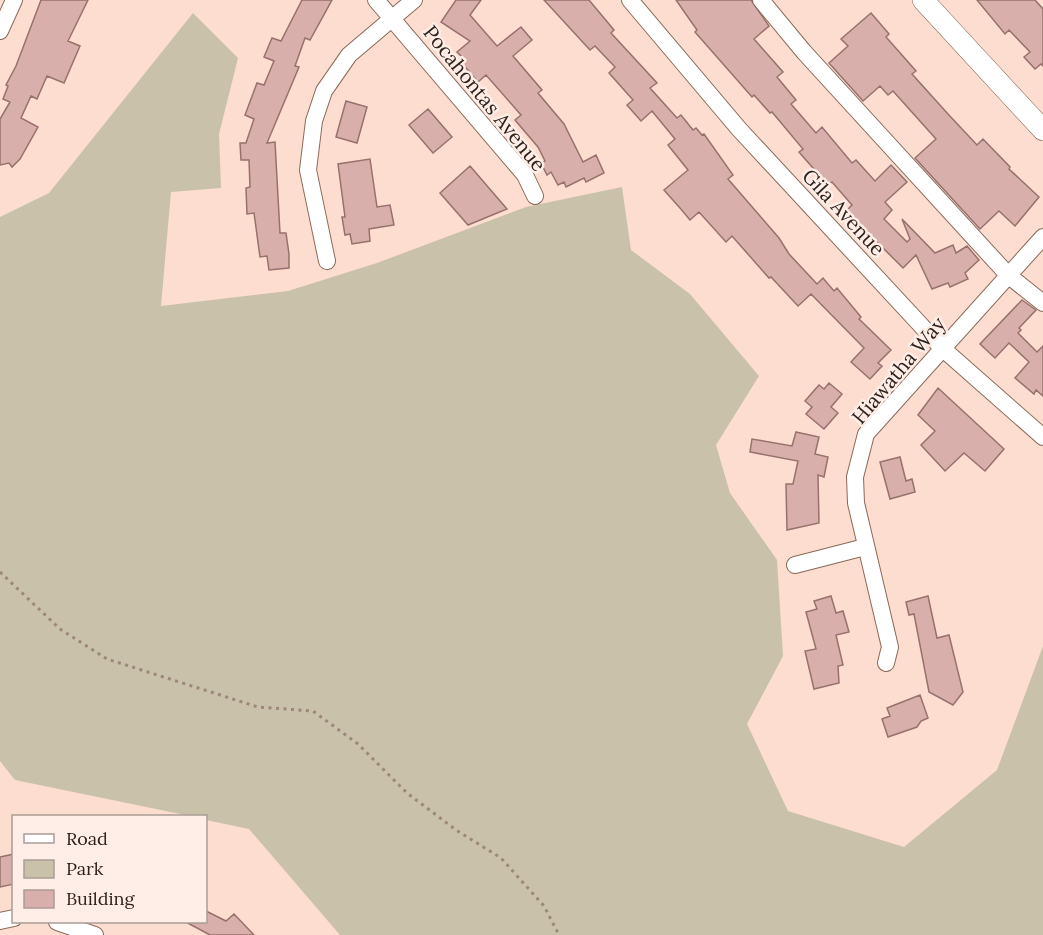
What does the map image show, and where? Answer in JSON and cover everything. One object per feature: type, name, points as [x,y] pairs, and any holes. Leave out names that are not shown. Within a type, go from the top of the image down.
[{"type":"main road","points":[[923,0],[1043,130]]},
{"type":"street","points":[[0,31],[14,0]]},
{"type":"street","name":"Pocahontas Avenue","points":[[376,0],[525,175],[535,196]]},
{"type":"street","points":[[327,261],[308,170],[314,121],[324,91],[349,55],[414,0]]},
{"type":"street","name":"Gila Avenue","points":[[630,0],[740,129],[942,348],[1043,437]]},
{"type":"street","points":[[761,0],[812,60],[1009,276],[1043,303]]},
{"type":"street","name":"Hiawatha Way","points":[[886,663],[890,647],[856,503],[855,477],[866,434],[1043,237]]},
{"type":"street","points":[[795,565],[865,547]]},
{"type":"street","points":[[62,923],[94,935]]},
{"type":"path","points":[[0,572],[60,629],[107,659],[258,707],[313,711],[358,744],[407,793],[456,830],[501,858],[544,906],[559,935]]},
{"type":"green space","points":[[193,13],[238,58],[219,134],[221,188],[171,192],[161,306],[288,291],[377,263],[526,207],[622,187],[631,250],[690,294],[759,376],[716,445],[730,493],[777,560],[783,656],[747,724],[788,811],[904,847],[997,770],[1043,646],[1043,935],[340,935],[249,829],[207,820],[207,815],[185,815],[15,780],[0,761],[0,217],[49,193]]},
{"type":"building","points":[[41,0],[88,0],[68,41],[80,46],[64,83],[47,76],[37,99],[31,96],[21,118],[38,127],[20,159],[12,167],[9,163],[0,165],[0,119],[10,102],[3,99],[8,86],[6,85],[16,66]]},
{"type":"building","points":[[302,0],[332,0],[310,40],[305,38],[295,66],[299,67],[267,143],[275,142],[280,233],[286,233],[289,254],[289,268],[269,270],[267,256],[260,257],[254,213],[247,214],[246,188],[250,187],[249,160],[241,160],[240,143],[246,143],[254,119],[245,115],[257,83],[264,85],[274,61],[264,57],[272,38],[281,41]]},
{"type":"building","points":[[456,0],[481,0],[470,15],[497,46],[521,27],[532,40],[513,56],[542,90],[538,93],[564,124],[583,162],[596,155],[604,173],[586,182],[584,178],[566,187],[564,182],[558,185],[551,172],[547,175],[541,163],[545,161],[538,147],[515,120],[521,115],[486,75],[478,82],[460,61],[463,58],[457,52],[470,41],[441,22]]},
{"type":"building","points":[[544,0],[589,0],[614,30],[611,33],[657,83],[650,88],[677,118],[681,115],[693,130],[696,128],[702,135],[704,134],[733,175],[728,179],[779,238],[789,254],[817,284],[823,278],[834,291],[837,288],[861,317],[859,319],[891,350],[878,363],[882,366],[870,379],[851,362],[864,348],[811,294],[798,306],[771,277],[769,278],[732,236],[726,242],[699,212],[690,220],[664,190],[688,170],[668,145],[675,139],[652,111],[641,121],[627,105],[633,100],[609,73],[615,67],[595,46],[590,50]]},
{"type":"building","points":[[676,0],[751,0],[769,26],[754,39],[783,72],[777,77],[796,100],[791,104],[816,133],[822,127],[852,163],[856,160],[875,181],[891,165],[907,182],[885,202],[892,210],[884,219],[907,242],[910,239],[902,219],[935,253],[953,245],[956,253],[967,246],[979,260],[965,273],[968,279],[950,287],[948,283],[932,289],[916,255],[903,268],[847,210],[852,205],[832,182],[828,185],[799,152],[803,149],[772,112],[770,113],[754,95],[752,97],[695,32],[697,30]]},
{"type":"building","points":[[977,0],[1035,0],[1043,9],[1043,66],[1041,64],[1035,69],[1024,57],[1030,52],[1009,30],[1005,34]]},
{"type":"building","points":[[871,13],[889,34],[886,37],[916,71],[912,74],[948,114],[977,145],[983,139],[1010,167],[1009,169],[1039,197],[1015,226],[999,211],[980,229],[915,158],[936,139],[893,91],[888,95],[880,86],[863,101],[829,63],[848,46],[841,39]]},
{"type":"building","points":[[346,101],[367,107],[357,143],[336,137]]},
{"type":"building","points":[[428,109],[452,137],[433,153],[409,125]]},
{"type":"building","points":[[370,159],[377,207],[390,205],[394,225],[369,229],[370,241],[352,244],[350,234],[345,235],[338,164]]},
{"type":"building","points":[[470,166],[507,209],[468,225],[440,193]]},
{"type":"building","points":[[1022,300],[1036,310],[1019,328],[1021,330],[1018,333],[1037,352],[1043,346],[1043,396],[1036,390],[1034,394],[1015,378],[1029,362],[1009,343],[995,358],[980,344]]},
{"type":"building","points":[[829,383],[842,394],[831,407],[838,413],[824,429],[806,414],[812,407],[805,401],[819,385],[824,389]]},
{"type":"building","points":[[938,388],[1004,449],[985,471],[964,453],[945,471],[921,445],[935,431],[918,415]]},
{"type":"building","points":[[796,432],[819,437],[815,454],[828,457],[824,477],[818,475],[819,523],[787,530],[786,484],[793,484],[798,461],[750,452],[752,439],[792,446]]},
{"type":"building","points":[[900,457],[906,481],[912,479],[915,492],[890,499],[880,462]]},
{"type":"building","points":[[831,596],[836,613],[843,611],[849,632],[836,635],[843,665],[838,666],[839,683],[814,689],[805,651],[816,649],[806,612],[817,609],[814,601]]},
{"type":"building","points":[[928,596],[937,638],[949,635],[963,692],[953,705],[929,692],[914,614],[909,615],[906,602]]},
{"type":"building","points":[[920,695],[928,718],[921,721],[917,727],[888,737],[882,719],[890,716],[887,708]]},
{"type":"building","points":[[12,854],[12,884],[0,887],[0,857]]},
{"type":"building","points":[[207,912],[226,921],[234,914],[254,935],[210,935],[188,923],[207,923]]}]
